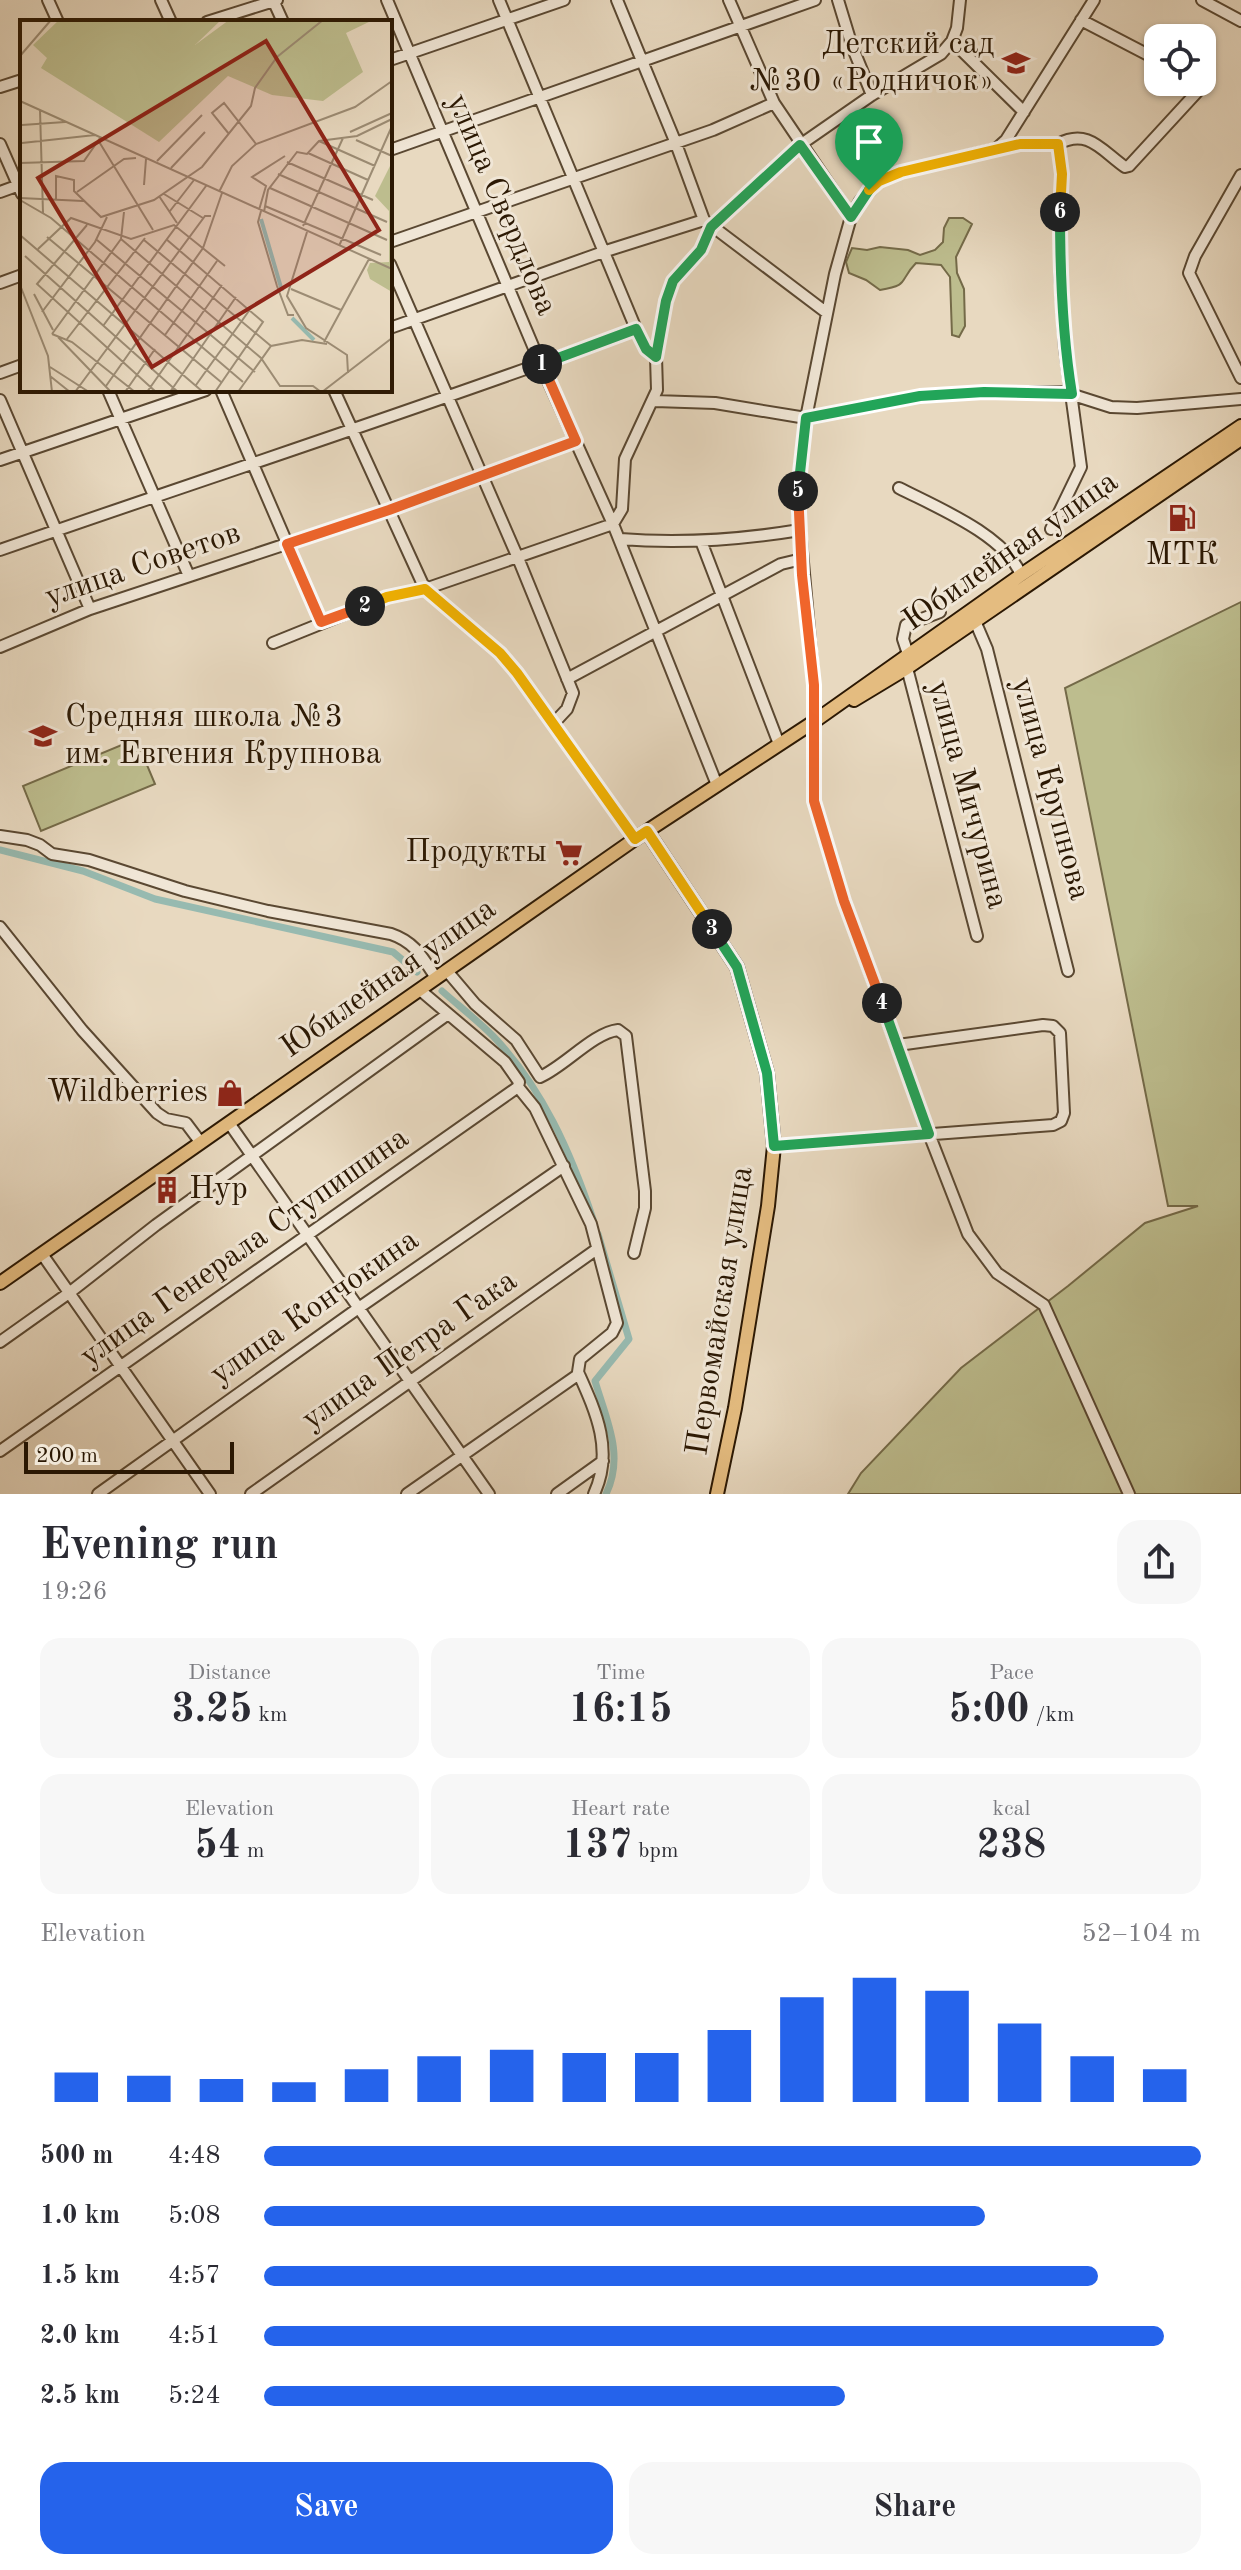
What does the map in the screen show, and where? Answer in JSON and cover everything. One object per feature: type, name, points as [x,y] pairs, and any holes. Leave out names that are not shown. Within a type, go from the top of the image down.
[{"type":"main road","name":"Юбилейная улица","points":[[0,1283],[635,839],[812,723],[907,668],[1241,426]]},
{"type":"main road","name":"Юбилейная улица","points":[[812,723],[1021,575],[1241,439]]},
{"type":"main road","name":"Первомайская улица","points":[[647,831],[737,967],[767,1073],[774,1146],[768,1206],[735,1408],[717,1494]]},
{"type":"street","points":[[48,0],[57,20]]},
{"type":"street","points":[[161,0],[170,20]]},
{"type":"street","points":[[213,20],[275,0],[282,20]]},
{"type":"street","name":"улица Свердлова","points":[[387,0],[541,365],[620,539],[717,785]]},
{"type":"street","points":[[499,0],[575,176],[636,329],[646,349],[656,357]]},
{"type":"street","points":[[392,59],[564,0]]},
{"type":"street","points":[[617,0],[708,224],[827,313]]},
{"type":"street","points":[[729,0],[774,103],[851,217]]},
{"type":"street","points":[[392,149],[815,0]]},
{"type":"street","points":[[838,0],[872,95]]},
{"type":"street","points":[[392,327],[606,251],[708,224],[800,145],[872,95],[941,54],[952,41],[957,28],[960,0]]},
{"type":"street","points":[[996,149],[1006,140],[1094,0]]},
{"type":"street","points":[[1202,0],[1222,5],[1241,21]]},
{"type":"street","points":[[1081,20],[1144,53]]},
{"type":"street","points":[[952,41],[1024,112]]},
{"type":"street","points":[[0,87],[20,81]]},
{"type":"street","points":[[1129,1494],[1044,1305],[997,1273],[968,1234],[844,901],[814,801],[814,685],[797,495],[806,418],[827,313],[851,217],[860,201],[879,181],[901,172],[996,149],[1020,144],[1058,144],[1073,136],[1086,138],[1125,167],[1129,166],[1193,96]]},
{"type":"street","points":[[392,241],[713,130],[774,103]]},
{"type":"street","points":[[0,144],[20,186]]},
{"type":"street","points":[[1051,529],[1081,467],[1065,349],[1060,269],[1062,174],[1058,144]]},
{"type":"street","points":[[1241,175],[1195,256],[1189,273],[1241,378]]},
{"type":"street","points":[[0,192],[20,188]]},
{"type":"street","points":[[273,643],[387,597],[425,589],[613,524],[622,509],[625,459],[655,401],[656,357],[666,301],[673,281],[701,250],[708,224]]},
{"type":"street","points":[[392,268],[573,693],[572,701],[553,724]]},
{"type":"street","points":[[0,283],[20,276]]},
{"type":"street","points":[[0,550],[252,462],[352,431],[636,329]]},
{"type":"street","points":[[0,373],[20,366]]},
{"type":"street","points":[[109,392],[189,576]]},
{"type":"street","points":[[0,460],[200,392]]},
{"type":"street","points":[[222,392],[321,622]]},
{"type":"street","points":[[335,392],[425,589],[500,653],[635,839]]},
{"type":"street","points":[[655,401],[715,403],[806,418],[920,396],[984,392],[1072,394],[1111,407],[1137,408],[1241,399]]},
{"type":"street","points":[[0,400],[90,609]]},
{"type":"street","name":"улица Советов","points":[[0,647],[90,609],[389,510],[576,441]]},
{"type":"street","points":[[899,488],[1000,546],[1017,564],[1021,575]]},
{"type":"street","points":[[620,539],[701,541],[753,538],[800,530]]},
{"type":"street","points":[[701,541],[779,744]]},
{"type":"street","points":[[567,679],[720,595],[781,564],[802,559]]},
{"type":"street","points":[[908,654],[903,639],[906,625],[940,612]]},
{"type":"street","name":"улица Крупнова","points":[[975,621],[987,649],[1068,971]]},
{"type":"street","name":"улица Мичурина","points":[[907,668],[977,936]]},
{"type":"street","points":[[0,836],[27,840],[52,854],[89,860],[185,891],[406,939],[516,1040],[540,1077],[552,1072],[606,1033],[618,1030],[626,1036],[645,1191],[645,1208],[634,1253]]},
{"type":"street","points":[[0,927],[82,1030],[157,1113],[166,1119],[186,1123],[201,1143]]},
{"type":"street","points":[[420,990],[515,1074],[518,1087],[535,1108],[591,1224],[617,1323],[612,1333],[580,1359],[579,1374],[597,1416],[604,1442],[603,1461],[594,1494]]},
{"type":"street","points":[[0,1342],[448,1014]]},
{"type":"street","points":[[774,1146],[1053,1125],[1061,1121],[1064,1113],[1060,1033],[1053,1026],[898,1045]]},
{"type":"street","name":"улица Генерала Ступишина","points":[[0,1451],[518,1087]]},
{"type":"street","points":[[229,1123],[489,1494]]},
{"type":"street","name":"улица Кончокина","points":[[98,1494],[564,1166]]},
{"type":"street","name":"улица Петра Гака","points":[[251,1494],[597,1249]]},
{"type":"street","points":[[42,1254],[210,1494]]},
{"type":"street","points":[[407,1494],[579,1374]]},
{"type":"street","points":[[557,1494],[603,1461]]},
{"type":"green space","points":[[949,218],[963,218],[972,224],[956,257],[957,273],[964,289],[965,326],[959,337],[952,335],[950,277],[941,265],[916,263],[900,284],[880,290],[849,273],[846,262],[852,248],[867,250],[880,247],[908,250],[920,255],[935,250],[943,242],[944,228]]},
{"type":"green space","points":[[1241,602],[1241,1494],[848,1494],[861,1473],[961,1368],[1145,1223],[1198,1206],[1168,1206],[1065,688]]},
{"type":"green space","points":[[136,739],[155,784],[41,831],[23,786]]},
{"type":"waterway","points":[[0,850],[83,871],[155,899],[393,952],[417,972]]},
{"type":"waterway","points":[[442,991],[493,1036],[526,1077],[565,1146],[593,1219]]},
{"type":"waterway","points":[[598,1234],[629,1339],[595,1381],[614,1451],[614,1465],[606,1494]]},
{"type":"place","name":"Детский сад №30 «Родничок»","points":[[1016,63]]},
{"type":"place","name":"МТК","points":[[1182,518]]},
{"type":"place","name":"Средняя школа №3 им. Евгения Крупнова","points":[[43,736]]},
{"type":"place","name":"Продукты","points":[[569,853]]},
{"type":"place","name":"Wildberries","points":[[230,1093]]},
{"type":"place","name":"Нур","points":[[167,1190]]},
{"type":"route","points":[[1020,144],[1058,144],[1062,174],[1060,269],[1065,349],[1072,394],[984,392],[920,396],[806,418],[797,495],[814,685],[814,801],[844,901],[929,1134],[774,1146],[767,1073],[737,967],[647,831],[635,839],[517,673],[500,653],[425,589],[387,597],[321,622],[287,544],[576,441],[541,365],[636,329],[646,349],[656,357],[666,301],[680,270],[701,250],[711,227],[800,145],[851,217],[869,190],[879,181],[901,172],[1020,144]]}]
